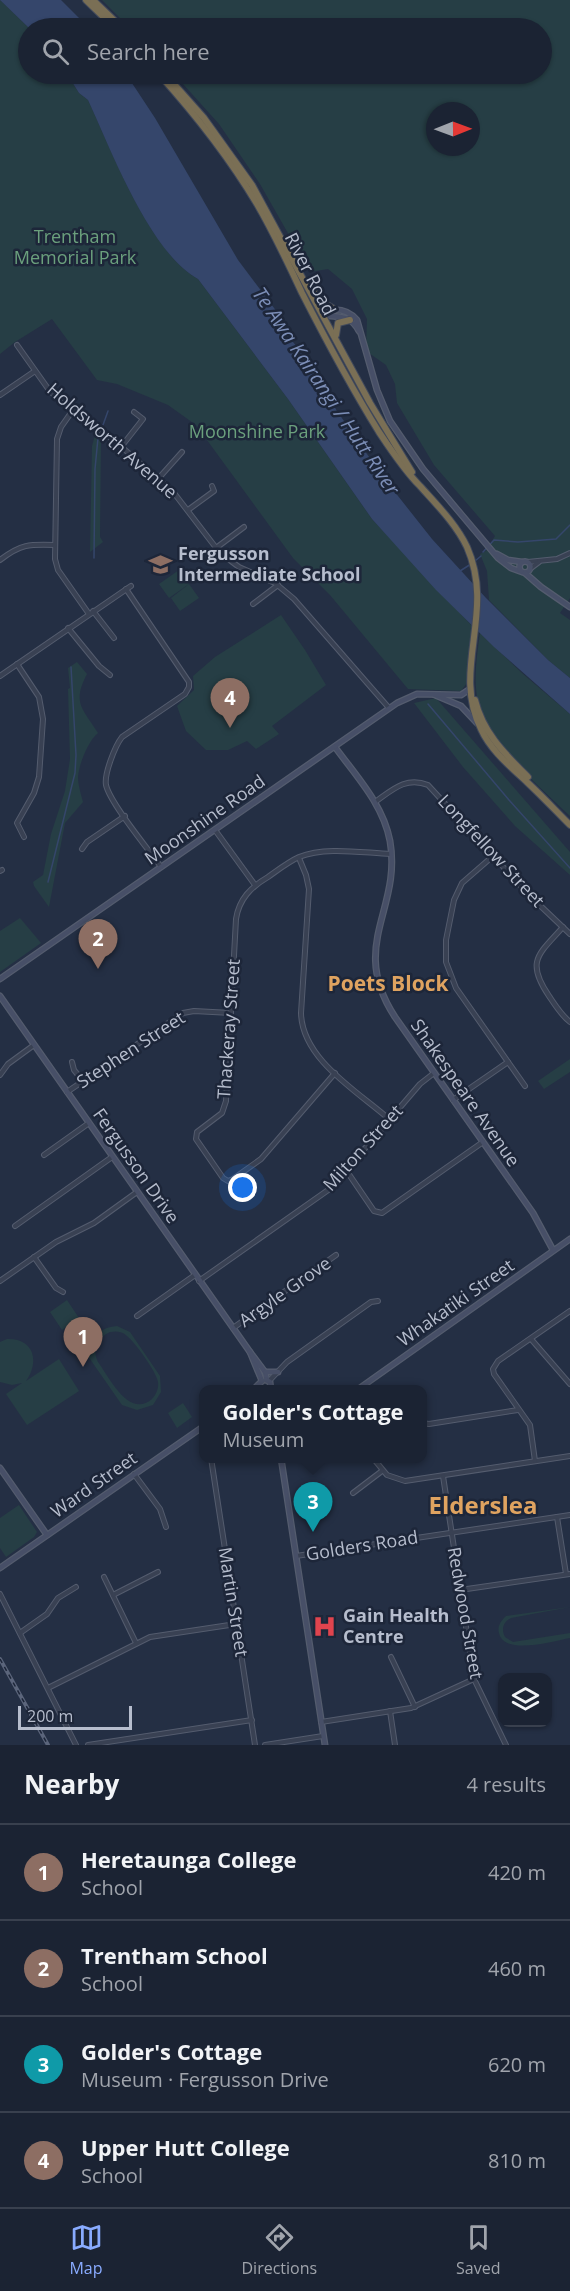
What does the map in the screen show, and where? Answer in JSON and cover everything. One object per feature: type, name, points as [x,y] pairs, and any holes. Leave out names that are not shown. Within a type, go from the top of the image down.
[{"type":"highway","points":[[86,0],[105,18]]},
{"type":"highway","points":[[93,0],[112,18]]},
{"type":"highway","name":"River Road","points":[[167,84],[218,145],[248,188],[332,349],[387,443],[456,530],[469,552],[478,593],[473,655],[476,704],[490,736],[570,823]]},
{"type":"highway","name":"River Road","points":[[173,84],[228,150],[252,185],[384,429],[426,493]]},
{"type":"highway","points":[[275,224],[319,299],[334,309]]},
{"type":"highway","points":[[279,244],[316,310],[323,315],[323,324],[360,398]]},
{"type":"highway","points":[[337,342],[338,323],[350,321]]},
{"type":"highway","name":"River Road","points":[[473,655],[470,667],[470,689],[479,726],[495,750],[570,823]]},
{"type":"street","points":[[323,315],[334,309],[344,311],[354,317],[359,324],[377,390],[390,421],[423,469],[493,552],[507,566],[523,572],[543,561]]},
{"type":"street","points":[[323,315],[342,316],[357,327],[362,336]]},
{"type":"street","name":"Holdsworth Avenue","points":[[17,345],[49,390],[174,493],[216,548],[239,567],[278,585],[294,599],[389,708]]},
{"type":"street","points":[[0,395],[35,371]]},
{"type":"street","points":[[73,410],[61,427],[57,439],[55,559],[58,570],[114,638]]},
{"type":"street","points":[[121,447],[143,419],[134,412]]},
{"type":"street","points":[[158,479],[182,452]]},
{"type":"street","points":[[188,510],[214,491],[212,486]]},
{"type":"street","points":[[216,548],[244,527]]},
{"type":"street","points":[[0,560],[27,544],[55,545]]},
{"type":"street","points":[[493,552],[508,560],[525,562],[543,561],[563,557],[570,553]]},
{"type":"street","points":[[525,562],[531,569],[536,582]]},
{"type":"street","points":[[525,562],[519,567],[523,572],[570,607]]},
{"type":"street","points":[[253,604],[278,585]]},
{"type":"street","points":[[0,676],[131,586]]},
{"type":"street","points":[[126,589],[186,677],[189,687],[185,694],[123,737],[116,747],[106,782],[110,794],[124,816],[161,867]]},
{"type":"street","points":[[68,628],[99,666],[110,675]]},
{"type":"street","points":[[17,664],[32,686],[42,709],[39,777],[34,793],[17,823],[24,837]]},
{"type":"street","name":"Moonshine Road","points":[[0,979],[389,708],[409,696],[461,695],[470,689]]},
{"type":"street","points":[[429,694],[461,706],[479,726]]},
{"type":"street","name":"Shakespeare Avenue","points":[[335,747],[375,802],[387,830],[391,872],[376,939],[376,975],[386,1004],[540,1224],[553,1250]]},
{"type":"street","name":"Longfellow Street","points":[[375,802],[405,783],[417,782],[428,785],[493,856],[570,934]]},
{"type":"street","points":[[82,849],[87,842],[124,816]]},
{"type":"street","points":[[215,830],[255,885]]},
{"type":"street","name":"Thackeray Street","points":[[335,1073],[261,1159],[233,1179],[225,1180],[195,1137],[197,1132],[219,1116],[225,1107],[237,914],[244,897],[255,885],[309,854],[333,852],[391,854]]},
{"type":"street","points":[[493,856],[462,883],[454,900],[446,940],[446,962],[456,988],[525,1086]]},
{"type":"street","points":[[299,858],[309,889],[302,1022],[309,1044],[316,1056],[389,1119]]},
{"type":"street","points":[[563,927],[540,953],[536,969],[539,982],[570,1022]]},
{"type":"street","name":"Fergusson Drive","points":[[0,996],[265,1372],[265,1381]]},
{"type":"street","name":"Stephen Street","points":[[68,1092],[183,1013],[231,1012]]},
{"type":"street","points":[[0,1075],[8,1064],[34,1045]]},
{"type":"street","points":[[72,1062],[74,1070],[82,1081]]},
{"type":"street","points":[[453,1100],[508,1062]]},
{"type":"street","name":"Milton Street","points":[[200,1281],[331,1188],[420,1084],[434,1073]]},
{"type":"street","points":[[44,1155],[89,1123]]},
{"type":"street","points":[[346,1170],[374,1211],[382,1213],[483,1142]]},
{"type":"street","points":[[15,1226],[112,1156]]},
{"type":"street","points":[[0,1281],[56,1242],[94,1222],[137,1192]]},
{"type":"street","name":"Whakatiki Street","points":[[363,1385],[570,1239]]},
{"type":"street","name":"Argyle Grove","points":[[233,1328],[336,1255]]},
{"type":"street","points":[[34,1257],[56,1288],[63,1292]]},
{"type":"street","points":[[136,1316],[195,1275]]},
{"type":"street","points":[[259,1385],[370,1302],[378,1301]]},
{"type":"street","points":[[535,1461],[530,1425],[494,1374],[493,1369],[498,1361],[570,1311]]},
{"type":"street","points":[[531,1339],[570,1384]]},
{"type":"street","name":"Fergusson Drive","points":[[250,1352],[265,1381]]},
{"type":"street","points":[[265,1372],[278,1372]]},
{"type":"street","points":[[265,1381],[266,1385]]},
{"type":"street","points":[[265,1381],[266,1385]]},
{"type":"street","points":[[427,1424],[518,1410]]},
{"type":"street","name":"Ward Street","points":[[0,1568],[199,1429]]},
{"type":"street","points":[[376,1463],[382,1471],[405,1481],[570,1456]]},
{"type":"street","name":"Martin Street","points":[[212,1463],[255,1745]]},
{"type":"street","points":[[282,1463],[325,1745]]},
{"type":"street","points":[[0,1468],[47,1535]]},
{"type":"street","points":[[353,1493],[382,1471]]},
{"type":"street","points":[[134,1474],[163,1516],[166,1527]]},
{"type":"street","name":"Redwood Street","points":[[443,1476],[474,1679],[506,1745]]},
{"type":"street","name":"Golders Road","points":[[296,1556],[570,1515]]},
{"type":"street","points":[[460,1590],[568,1574],[557,1517]]},
{"type":"street","points":[[112,1595],[158,1572]]},
{"type":"street","points":[[104,1577],[136,1643]]},
{"type":"street","points":[[20,1633],[47,1614],[58,1598],[76,1587]]},
{"type":"street","points":[[0,1594],[76,1745]]},
{"type":"street","points":[[48,1688],[150,1637],[236,1624]]},
{"type":"street","points":[[391,1657],[415,1707]]},
{"type":"street","points":[[321,1722],[415,1707],[474,1679]]},
{"type":"street","points":[[390,1711],[395,1745]]},
{"type":"street","points":[[88,1745],[252,1720]]},
{"type":"street","points":[[266,1745],[323,1736]]},
{"type":"green space","name":"Trentham Memorial Park","points":[[0,0],[19,18],[18,84],[73,84],[79,93],[88,100],[120,171],[148,224],[164,247],[180,266],[198,279],[288,399],[372,519],[473,627],[467,683],[461,691],[408,689],[330,595],[293,558],[196,425],[168,405],[117,384],[97,380],[52,319],[0,354]]},
{"type":"green space","points":[[102,0],[570,0],[570,598],[560,613],[570,620],[570,678],[548,660],[489,600],[487,571],[480,554],[486,551],[495,536],[434,465],[397,403],[395,384],[386,365],[366,351],[367,319],[352,289],[328,269],[310,272],[260,184],[219,124],[183,84],[552,84],[552,18],[120,18]]},
{"type":"green space","points":[[95,435],[101,439],[100,537],[103,542],[90,552],[92,446]]},
{"type":"green space","points":[[179,570],[189,584],[169,598],[159,584]]},
{"type":"green space","points":[[189,584],[199,598],[180,611],[171,598]]},
{"type":"green space","points":[[281,615],[326,685],[272,726],[279,734],[256,749],[247,741],[228,750],[206,750],[186,731],[177,706],[194,690],[193,676],[215,657]]},
{"type":"green space","points":[[480,633],[570,714],[570,816],[516,764],[492,733],[483,717],[476,685]]},
{"type":"green space","points":[[77,662],[87,674],[80,692],[81,705],[98,733],[88,747],[80,766],[78,780],[83,802],[65,823],[49,907],[33,882],[43,875],[51,834],[65,791],[70,759],[68,668]]},
{"type":"green space","points":[[436,698],[570,852],[570,875],[515,826],[463,767],[414,703]]},
{"type":"green space","points":[[20,918],[41,943],[0,972],[0,931]]},
{"type":"green space","points":[[570,1059],[570,1072],[544,1089],[538,1081]]},
{"type":"green space","points":[[67,1300],[79,1318],[62,1330],[50,1312]]},
{"type":"green space","points":[[117,1326],[130,1332],[160,1376],[161,1392],[153,1405],[137,1410],[122,1405],[83,1349],[87,1346],[90,1349],[99,1333]],"holes":[[[110,1332],[123,1333],[131,1339],[157,1378],[158,1389],[152,1399],[144,1404],[135,1404],[120,1394],[98,1362],[97,1344]]]},
{"type":"green space","points":[[7,1339],[23,1342],[32,1352],[33,1366],[26,1381],[59,1359],[79,1391],[27,1425],[6,1394],[22,1383],[12,1385],[0,1382],[0,1342]]},
{"type":"green space","points":[[183,1403],[192,1417],[177,1428],[168,1413]]},
{"type":"green space","points":[[19,1505],[37,1532],[34,1537],[6,1557],[0,1548],[0,1518]]},
{"type":"green space","points":[[570,1607],[511,1618],[503,1629],[505,1637],[513,1642],[570,1633],[570,1638],[541,1644],[519,1645],[503,1640],[499,1633],[500,1624],[506,1616]]},
{"type":"water","points":[[0,0],[61,0],[79,18],[19,18]]},
{"type":"water","points":[[73,84],[133,84],[238,260],[283,320],[293,342],[383,477],[432,539],[486,598],[548,660],[570,678],[570,714],[494,647],[436,590],[372,519],[288,399],[198,279],[180,266],[148,224],[120,172],[88,100],[79,93]]},
{"type":"waterway","points":[[103,425],[108,411]]},
{"type":"waterway","points":[[94,558],[95,469],[98,438]]},
{"type":"waterway","points":[[483,552],[494,540],[518,542],[556,539],[570,525]]},
{"type":"waterway","points":[[475,561],[481,556]]},
{"type":"waterway","points":[[460,571],[471,564]]},
{"type":"waterway","points":[[48,882],[75,773],[71,667]]},
{"type":"waterway","points":[[428,704],[570,868]]},
{"type":"railway","points":[[0,1659],[48,1745]]},
{"type":"place","name":"Fergusson Intermediate School","points":[[160,564]]},
{"type":"place","name":"Upper Hutt College","points":[[230,728]]},
{"type":"place","name":"Trentham School","points":[[98,969]]},
{"type":"place","name":"Heretaunga College","points":[[83,1367]]},
{"type":"place","name":"Golder's Cottage","points":[[313,1532]]},
{"type":"place","name":"Gain Health Centre","points":[[325,1626]]},
{"type":"district","name":"Poets Block","points":[[388,984]]},
{"type":"district","name":"Elderslea","points":[[483,1506]]},
{"type":"water label","name":"Te Awa Kairangi / Hutt River","points":[[326,391]]},
{"type":"park label","name":"Moonshine Park","points":[[257,432]]}]
